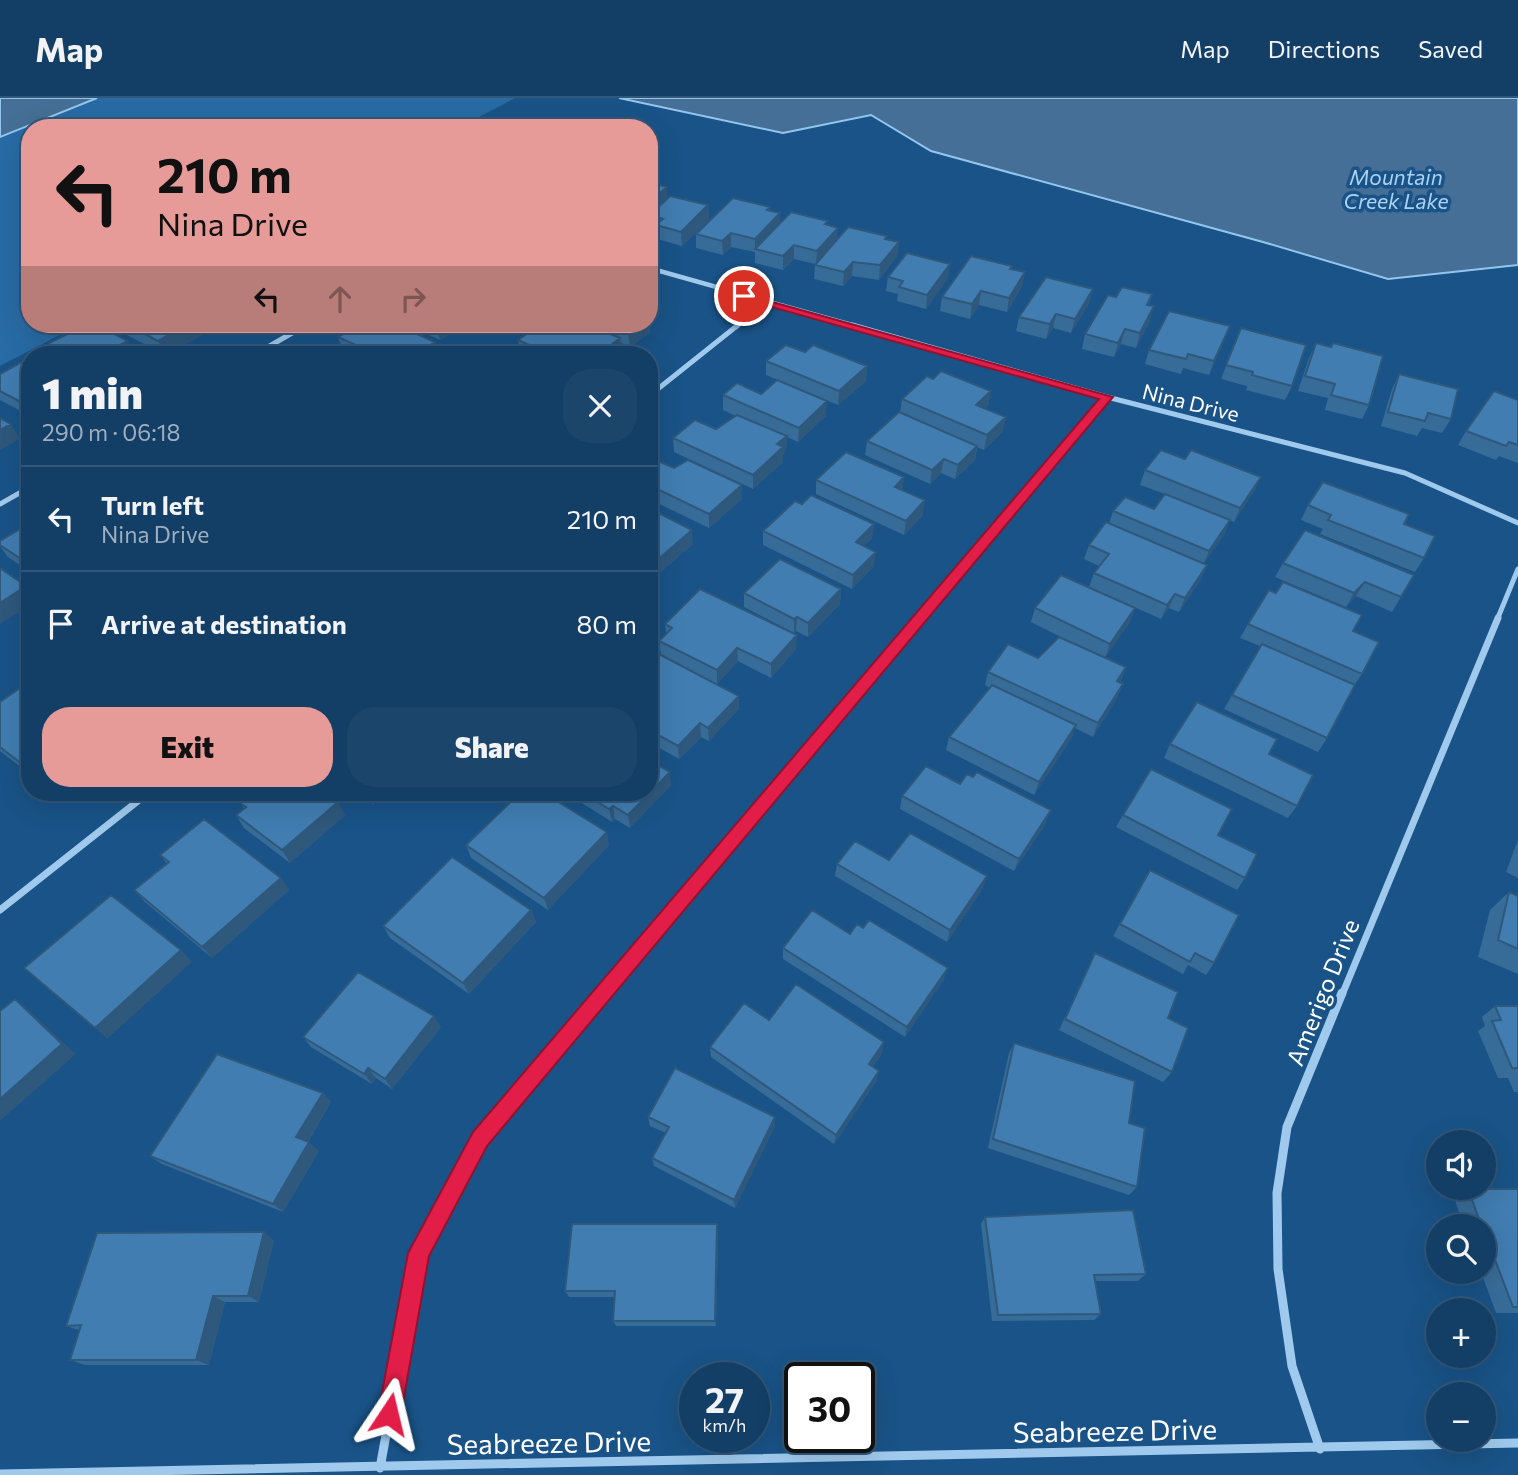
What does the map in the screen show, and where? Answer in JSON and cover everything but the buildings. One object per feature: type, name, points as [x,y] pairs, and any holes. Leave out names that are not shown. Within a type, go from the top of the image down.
[{"type":"street","name":"Nina Drive","points":[[658,271],[1107,397],[1405,473],[1518,523]]},
{"type":"street","points":[[658,389],[767,303]]},
{"type":"street","points":[[269,346],[292,333]]},
{"type":"street","points":[[380,1468],[419,1253],[480,1139],[1107,397]]},
{"type":"street","points":[[0,504],[21,492]]},
{"type":"street","name":"Amerigo Drive","points":[[1320,1449],[1292,1366],[1278,1269],[1278,1193],[1287,1128],[1518,569]]},
{"type":"street","points":[[0,910],[138,801]]},
{"type":"street","name":"Seabreeze Drive","points":[[0,1474],[1518,1443]]},
{"type":"shaded area","points":[[97,98],[515,98],[475,119],[45,119]]},
{"type":"shaded area","points":[[21,129],[21,333],[64,333],[39,346],[21,346],[21,355],[0,366],[0,137]]},
{"type":"water","points":[[0,98],[97,98],[45,119],[21,119],[21,129],[0,137]]},
{"type":"water","name":"Mountain Creek Lake","points":[[619,98],[1518,98],[1518,265],[1388,279],[931,151],[871,115],[783,133]]},
{"type":"route","points":[[389,1414],[419,1253],[480,1139],[1107,397],[744,296]]}]
